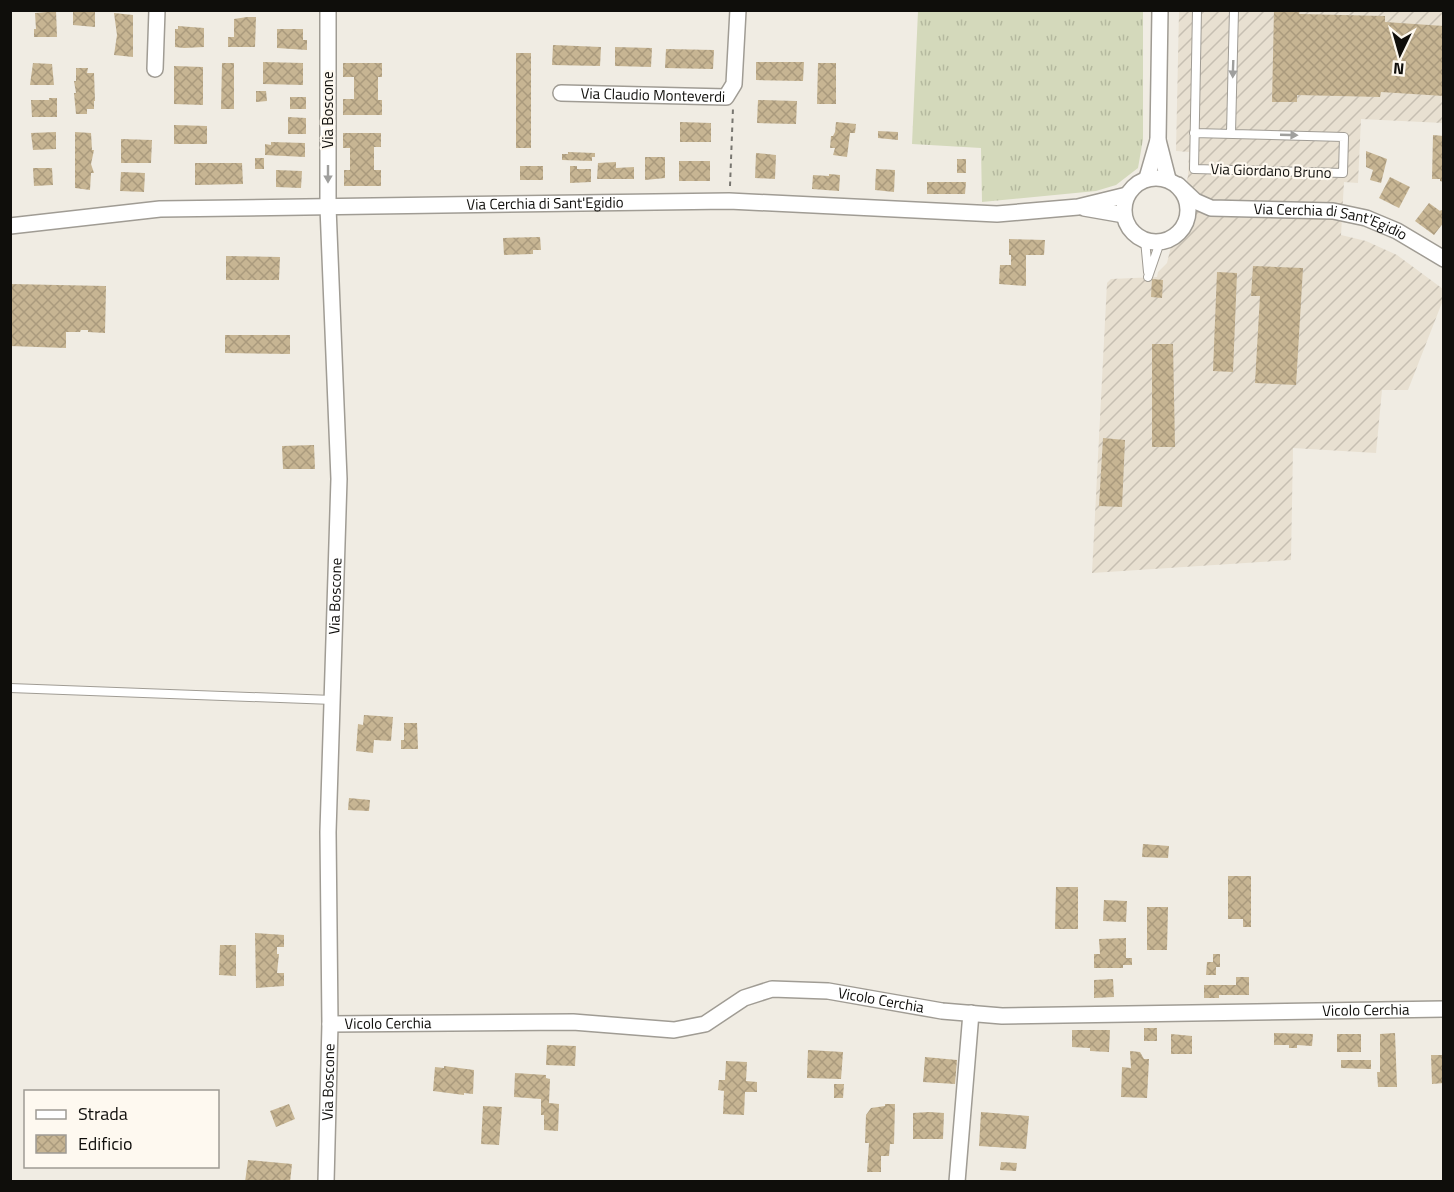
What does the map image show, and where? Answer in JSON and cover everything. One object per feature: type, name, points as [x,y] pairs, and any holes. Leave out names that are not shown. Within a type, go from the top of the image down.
[{"type":"street","points":[[155,69],[157,10]]},
{"type":"street","name":"Via Boscone","points":[[326,1182],[330,1024],[328,832],[339,479],[328,207],[328,10]]},
{"type":"street","name":"Via Claudio Monteverdi","points":[[561,93],[726,97],[734,84],[738,10]]},
{"type":"street","points":[[1147,178],[1158,140],[1160,10]]},
{"type":"street","points":[[1158,140],[1173,182],[1184,193],[1188,203],[1186,223]]},
{"type":"street","points":[[1157,177],[1173,182],[1195,201],[1211,208],[1186,223],[1170,239],[1152,241],[1131,231],[1124,215],[1123,205],[1126,195],[1138,182],[1157,177]]},
{"type":"street","name":"Via Cerchia di Sant'Egidio","points":[[10,226],[160,208],[729,201],[997,214],[1078,207],[1126,195]]},
{"type":"street","name":"Via Cerchia di Sant'Egidio","points":[[1078,207],[1124,215]]},
{"type":"street","name":"Via Cerchia di Sant'Egidio","points":[[1211,208],[1333,211],[1366,218],[1397,231],[1443,259]]},
{"type":"street","name":"Vicolo Cerchia","points":[[330,1024],[573,1022],[674,1030],[705,1024],[744,998],[772,989],[828,991],[942,1011],[1002,1016],[1443,1009]]},
{"type":"street","points":[[957,1182],[971,1013]]},
{"type":"lane","name":"Via Giordano Bruno","points":[[1194,133],[1344,137],[1343,173],[1194,169],[1194,133],[1197,10]]},
{"type":"lane","points":[[1231,133],[1234,10]]},
{"type":"lane","points":[[10,688],[333,700]]},
{"type":"path","points":[[729,201],[733,108]]},
{"type":"shaded area","points":[[1179,11],[1443,11],[1443,123],[1361,119],[1358,183],[1344,182],[1341,235],[1366,241],[1397,255],[1443,289],[1443,300],[1408,390],[1382,390],[1376,453],[1293,448],[1291,560],[1092,573],[1107,283],[1111,279],[1157,277],[1158,272],[1167,263],[1188,176],[1189,152],[1176,151]]},
{"type":"green space","points":[[918,11],[1143,11],[1143,139],[1138,168],[1116,185],[1096,191],[982,202],[981,148],[912,144]]},
{"type":"building","points":[[47,10],[56,10],[57,37],[34,37],[35,13],[47,12]]},
{"type":"building","points":[[73,10],[95,10],[95,27],[73,25]]},
{"type":"building","points":[[1274,10],[1300,10],[1299,14],[1385,16],[1385,22],[1444,26],[1444,96],[1381,92],[1380,97],[1297,95],[1297,102],[1272,102]]},
{"type":"building","points":[[114,13],[133,15],[133,57],[114,55],[117,35]]},
{"type":"building","points":[[256,17],[255,47],[228,47],[228,37],[234,37],[234,19]]},
{"type":"building","points":[[178,26],[204,28],[204,47],[175,47],[175,29],[178,29]]},
{"type":"building","points":[[277,29],[303,29],[303,40],[307,40],[307,50],[277,48]]},
{"type":"building","points":[[553,45],[601,47],[600,66],[552,65]]},
{"type":"building","points":[[615,47],[652,48],[651,67],[615,66]]},
{"type":"building","points":[[666,49],[714,50],[713,69],[665,68]]},
{"type":"building","points":[[516,53],[531,53],[531,148],[516,148]]},
{"type":"building","points":[[263,62],[303,63],[303,85],[263,84]]},
{"type":"building","points":[[756,62],[804,62],[803,81],[756,80]]},
{"type":"building","points":[[33,63],[52,64],[54,85],[30,85]]},
{"type":"building","points":[[222,63],[234,63],[234,109],[221,109]]},
{"type":"building","points":[[343,63],[382,63],[382,77],[378,77],[378,100],[382,100],[382,115],[343,115],[343,99],[354,99],[354,77],[343,77]]},
{"type":"building","points":[[818,63],[836,63],[836,104],[817,104]]},
{"type":"building","points":[[174,66],[203,67],[203,105],[174,104]]},
{"type":"building","points":[[76,68],[88,68],[87,73],[94,73],[94,109],[87,109],[87,114],[76,114],[74,81],[76,81]]},
{"type":"building","points":[[256,91],[266,91],[267,101],[256,102]]},
{"type":"building","points":[[290,97],[306,97],[306,109],[290,109]]},
{"type":"building","points":[[49,98],[57,98],[57,117],[32,117],[31,100],[49,100]]},
{"type":"building","points":[[758,100],[797,101],[796,124],[757,123]]},
{"type":"building","points":[[288,117],[306,118],[306,134],[288,134]]},
{"type":"building","points":[[680,122],[711,123],[711,142],[680,142]]},
{"type":"building","points":[[836,122],[856,124],[855,133],[850,133],[847,157],[833,155],[835,148],[830,148]]},
{"type":"building","points":[[174,125],[207,126],[207,144],[174,144]]},
{"type":"building","points":[[878,131],[898,132],[898,140],[878,138]]},
{"type":"building","points":[[56,132],[56,149],[33,150],[31,133]]},
{"type":"building","points":[[75,132],[91,133],[92,150],[94,150],[91,164],[94,173],[91,173],[90,190],[75,188]]},
{"type":"building","points":[[343,133],[381,133],[381,147],[374,147],[374,170],[381,170],[381,186],[344,186],[344,170],[350,170],[350,148],[343,148]]},
{"type":"building","points":[[1433,135],[1444,136],[1444,182],[1440,179],[1432,179]]},
{"type":"building","points":[[121,139],[152,140],[151,163],[121,163]]},
{"type":"building","points":[[271,142],[305,143],[305,157],[265,155],[265,144],[271,145]]},
{"type":"building","points":[[1366,151],[1387,159],[1381,183],[1370,180],[1373,170],[1366,167]]},
{"type":"building","points":[[568,152],[595,153],[595,157],[592,157],[592,161],[562,160],[562,154],[568,154]]},
{"type":"building","points":[[756,153],[776,155],[775,179],[755,178]]},
{"type":"building","points":[[645,157],[665,157],[665,178],[645,180]]},
{"type":"building","points":[[255,158],[264,158],[264,169],[255,169]]},
{"type":"building","points":[[957,159],[966,159],[966,173],[957,173]]},
{"type":"building","points":[[679,161],[710,161],[710,181],[679,181]]},
{"type":"building","points":[[616,162],[616,168],[634,167],[634,179],[597,179],[598,163]]},
{"type":"building","points":[[195,163],[242,163],[243,184],[195,185]]},
{"type":"building","points":[[520,166],[543,166],[543,180],[520,180]]},
{"type":"building","points":[[570,166],[577,166],[577,169],[591,169],[591,182],[570,183]]},
{"type":"building","points":[[33,168],[52,168],[53,185],[34,186]]},
{"type":"building","points":[[876,169],[895,170],[894,192],[875,190]]},
{"type":"building","points":[[276,170],[302,171],[301,188],[276,187]]},
{"type":"building","points":[[121,172],[145,173],[144,192],[120,191]]},
{"type":"building","points":[[829,174],[840,175],[839,191],[812,189],[813,175],[829,176]]},
{"type":"building","points":[[1390,177],[1410,187],[1399,208],[1379,198]]},
{"type":"building","points":[[927,182],[966,182],[965,194],[927,194]]},
{"type":"building","points":[[1429,203],[1440,211],[1444,211],[1444,222],[1434,235],[1415,221]]},
{"type":"building","points":[[540,237],[541,250],[533,250],[533,254],[504,255],[503,238]]},
{"type":"building","points":[[1009,239],[1045,240],[1044,255],[1026,255],[1026,286],[999,284],[1000,265],[1011,265]]},
{"type":"building","points":[[226,256],[280,257],[279,280],[226,280]]},
{"type":"building","points":[[1253,266],[1303,268],[1296,385],[1255,383],[1260,296],[1251,296]]},
{"type":"building","points":[[1217,272],[1237,273],[1233,372],[1213,371]]},
{"type":"building","points":[[1152,279],[1163,280],[1162,298],[1151,297]]},
{"type":"building","points":[[10,284],[106,286],[105,333],[88,332],[88,330],[66,332],[66,348],[10,346]]},
{"type":"building","points":[[225,335],[290,335],[290,354],[225,353]]},
{"type":"building","points":[[1152,344],[1173,344],[1175,447],[1152,447]]},
{"type":"building","points":[[1103,438],[1125,440],[1122,507],[1099,506]]},
{"type":"building","points":[[314,445],[315,469],[283,469],[282,446]]},
{"type":"building","points":[[364,715],[393,717],[391,741],[374,740],[373,753],[356,751],[358,724],[363,725]]},
{"type":"building","points":[[404,723],[417,723],[418,749],[401,749],[401,740],[404,740]]},
{"type":"building","points":[[349,798],[370,800],[369,811],[348,810]]},
{"type":"building","points":[[1143,844],[1169,846],[1168,858],[1142,857]]},
{"type":"building","points":[[1228,876],[1251,876],[1251,927],[1243,927],[1243,919],[1228,919]]},
{"type":"building","points":[[1056,887],[1078,887],[1078,929],[1055,929]]},
{"type":"building","points":[[1104,900],[1127,901],[1126,922],[1103,921]]},
{"type":"building","points":[[1147,907],[1168,907],[1167,950],[1147,950]]},
{"type":"building","points":[[255,933],[284,935],[284,947],[277,947],[277,954],[279,954],[277,973],[284,973],[284,986],[256,988]]},
{"type":"building","points":[[1126,938],[1126,958],[1132,958],[1132,965],[1123,965],[1123,968],[1094,968],[1094,954],[1100,954],[1099,939]]},
{"type":"building","points":[[220,945],[236,945],[236,976],[219,975]]},
{"type":"building","points":[[1213,954],[1220,954],[1220,967],[1216,967],[1216,975],[1206,975],[1207,962],[1213,962]]},
{"type":"building","points":[[1236,977],[1249,977],[1249,995],[1219,995],[1219,998],[1204,998],[1204,985],[1236,985]]},
{"type":"building","points":[[1113,979],[1114,997],[1094,998],[1094,980]]},
{"type":"building","points":[[1144,1028],[1157,1028],[1157,1041],[1144,1041]]},
{"type":"building","points":[[1072,1030],[1110,1030],[1109,1052],[1072,1047]]},
{"type":"building","points":[[1274,1033],[1313,1034],[1312,1046],[1297,1045],[1297,1048],[1289,1048],[1289,1045],[1274,1045]]},
{"type":"building","points":[[1395,1033],[1397,1087],[1378,1087],[1380,1034]]},
{"type":"building","points":[[1171,1034],[1192,1036],[1192,1054],[1171,1054]]},
{"type":"building","points":[[1337,1034],[1361,1034],[1361,1052],[1337,1052]]},
{"type":"building","points":[[547,1045],[576,1046],[575,1066],[546,1065]]},
{"type":"building","points":[[808,1050],[843,1052],[841,1079],[807,1078]]},
{"type":"building","points":[[1130,1051],[1140,1052],[1144,1059],[1149,1059],[1147,1098],[1121,1097],[1122,1067],[1131,1068]]},
{"type":"building","points":[[1431,1055],[1444,1055],[1444,1083],[1432,1084]]},
{"type":"building","points":[[925,1057],[957,1060],[955,1084],[923,1082]]},
{"type":"building","points":[[1341,1060],[1371,1060],[1371,1069],[1341,1068]]},
{"type":"building","points":[[726,1061],[747,1062],[746,1081],[757,1082],[757,1092],[745,1092],[744,1115],[723,1114],[724,1091],[718,1090],[719,1080],[725,1080]]},
{"type":"building","points":[[444,1066],[474,1070],[473,1094],[433,1091],[435,1067],[444,1068]]},
{"type":"building","points":[[515,1073],[546,1075],[546,1078],[550,1079],[549,1103],[559,1104],[558,1131],[544,1130],[541,1099],[514,1097]]},
{"type":"building","points":[[834,1084],[844,1084],[843,1098],[834,1098]]},
{"type":"building","points":[[289,1104],[295,1119],[276,1127],[270,1111]]},
{"type":"building","points":[[885,1104],[895,1104],[894,1144],[890,1144],[889,1156],[881,1156],[881,1172],[867,1172],[869,1143],[865,1143],[866,1115],[871,1108],[885,1106]]},
{"type":"building","points":[[483,1106],[502,1107],[499,1145],[481,1144]]},
{"type":"building","points":[[981,1112],[1029,1116],[1026,1149],[979,1146]]},
{"type":"building","points":[[913,1113],[944,1113],[943,1139],[913,1139]]},
{"type":"building","points":[[248,1160],[292,1164],[290,1182],[245,1182]]},
{"type":"building","points":[[1001,1162],[1017,1163],[1016,1171],[1000,1170]]}]
